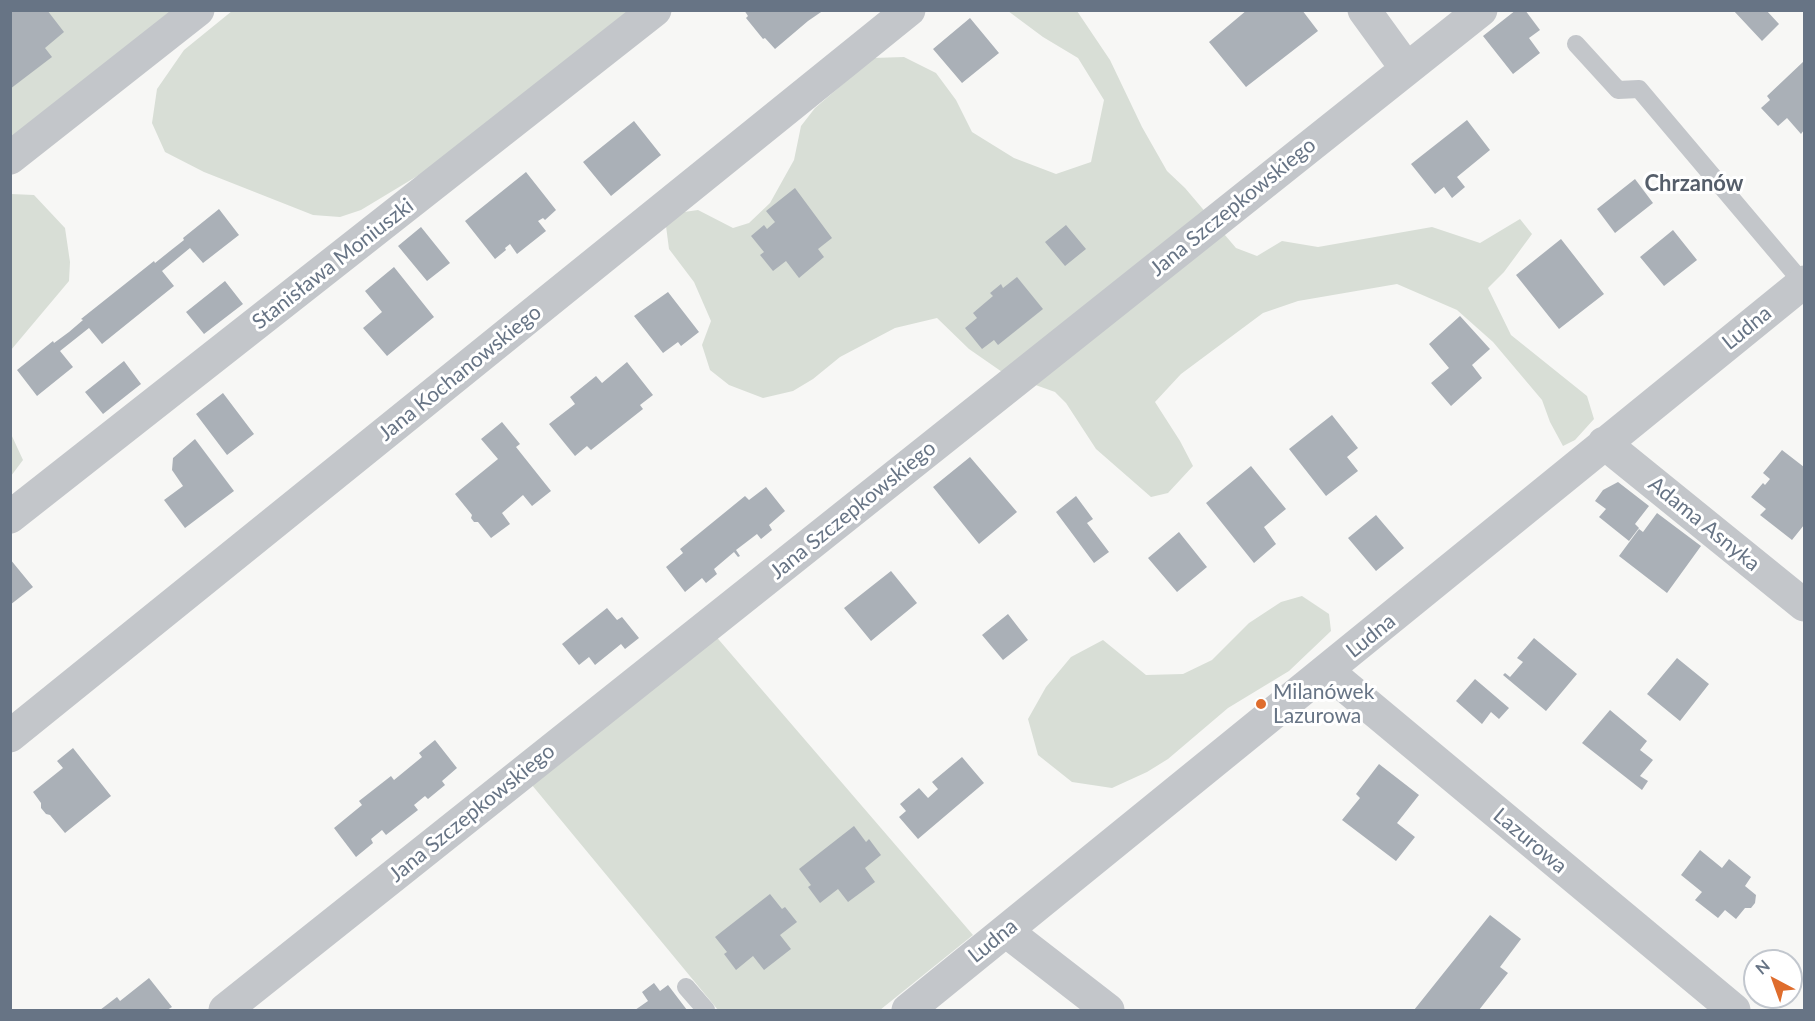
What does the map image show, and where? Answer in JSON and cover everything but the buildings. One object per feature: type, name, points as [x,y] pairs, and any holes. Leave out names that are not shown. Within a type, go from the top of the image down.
[{"type":"street","points":[[10,158],[198,10]]},
{"type":"street","name":"Stanisława Moniuszki","points":[[10,518],[655,10]]},
{"type":"street","name":"Jana Kochanowskiego","points":[[10,736],[909,10]]},
{"type":"street","points":[[1364,10],[1406,68]]},
{"type":"street","name":"Jana Szczepkowskiego","points":[[225,1011],[1481,10]]},
{"type":"street","name":"Ludna","points":[[908,1011],[1804,282]]},
{"type":"street","name":"Adama Asnyka","points":[[1604,443],[1804,605]]},
{"type":"street","name":"Lazurowa","points":[[1327,671],[1734,1011]]},
{"type":"street","points":[[1006,931],[1108,1011]]},
{"type":"lane","points":[[1576,44],[1618,90],[1639,89],[1804,282]]},
{"type":"lane","points":[[686,987],[706,1011]]},
{"type":"shaded area","points":[[11,11],[176,11],[11,140]]},
{"type":"shaded area","points":[[232,11],[633,11],[424,172],[361,210],[340,217],[313,215],[204,172],[165,152],[152,123],[157,89],[184,50]]},
{"type":"shaded area","points":[[1008,11],[1077,11],[1110,60],[1142,127],[1167,171],[1185,188],[1236,248],[1257,256],[1282,241],[1318,247],[1432,227],[1480,243],[1520,219],[1532,234],[1504,272],[1488,288],[1511,335],[1587,396],[1594,419],[1575,440],[1563,446],[1550,422],[1542,400],[1493,342],[1457,310],[1397,284],[1298,301],[1263,313],[1181,374],[1155,402],[1193,466],[1168,493],[1151,497],[1096,449],[1066,403],[1055,392],[1005,374],[969,349],[937,318],[895,328],[840,357],[813,379],[793,391],[763,398],[729,385],[710,370],[702,345],[711,321],[694,282],[669,249],[666,226],[677,213],[698,210],[733,228],[749,223],[770,203],[794,160],[801,126],[815,108],[873,58],[904,57],[936,73],[956,100],[972,132],[1014,158],[1056,174],[1091,162],[1104,100],[1078,58],[1043,37]]},
{"type":"shaded area","points":[[11,194],[34,195],[65,228],[70,262],[69,281],[11,350]]},
{"type":"shaded area","points":[[11,434],[23,460],[11,476]]},
{"type":"shaded area","points":[[1302,596],[1329,614],[1331,631],[1289,671],[1228,708],[1168,759],[1147,772],[1112,788],[1072,782],[1038,755],[1028,719],[1046,687],[1071,657],[1103,640],[1146,675],[1183,674],[1212,660],[1249,623],[1281,602]]},
{"type":"shaded area","points":[[707,626],[973,935],[880,1010],[718,1010],[522,773]]},
{"type":"place","name":"Milanówek Lazurowa","points":[[1261,704]]},
{"type":"district","name":"Chrzanów","points":[[1694,184]]}]
